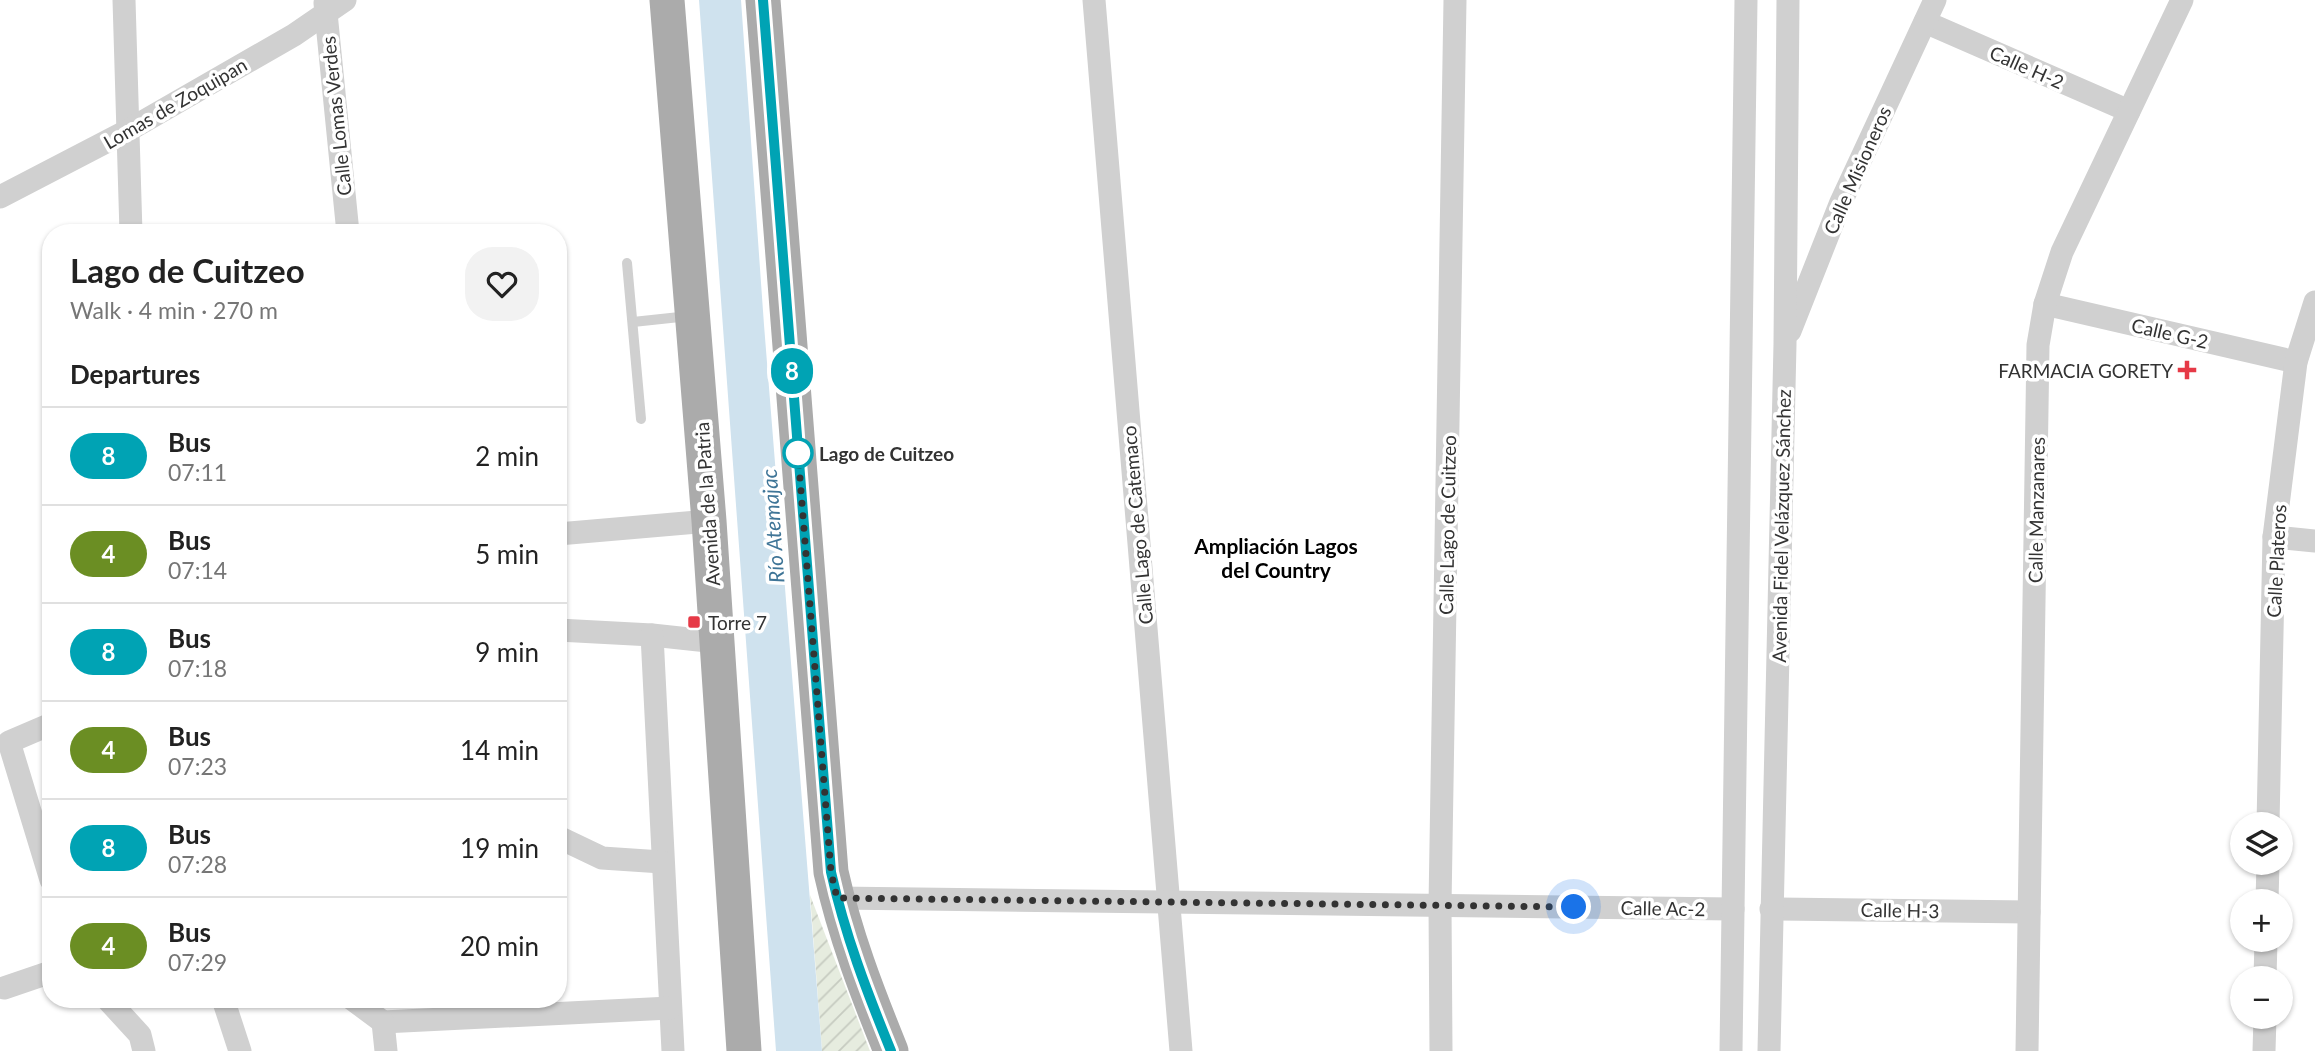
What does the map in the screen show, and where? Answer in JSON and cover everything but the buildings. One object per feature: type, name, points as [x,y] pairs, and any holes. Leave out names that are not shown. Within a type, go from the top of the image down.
[{"type":"main road","name":"Avenida de la Patria","points":[[667,0],[709,521],[744,1051]]},
{"type":"main road","points":[[763,0],[831,872],[861,978],[891,1051]]},
{"type":"street","points":[[124,0],[131,224]]},
{"type":"street","name":"Lomas de Zoquipan","points":[[0,197],[127,131],[325,8],[345,0]]},
{"type":"street","name":"Calle Lago de Catemaco","points":[[1094,0],[1181,1051]]},
{"type":"street","name":"Calle Lago de Cuitzeo","points":[[1441,1051],[1440,905],[1455,0]]},
{"type":"street","points":[[1731,1051],[1746,0]]},
{"type":"street","name":"Avenida Fidel Velázquez Sánchez","points":[[1769,1051],[1785,344],[1788,0]]},
{"type":"street","name":"Calle Misioneros","points":[[1785,344],[1841,202],[1935,0]]},
{"type":"street","name":"Calle Manzanares","points":[[2027,1051],[2038,345],[2045,304],[2062,252],[2182,0]]},
{"type":"street","name":"Calle Lomas Verdes","points":[[325,8],[347,224]]},
{"type":"street","name":"Calle H-2","points":[[1925,22],[2129,111]]},
{"type":"street","name":"Calle Plateros","points":[[2268,812],[2274,537],[2296,362],[2315,302]]},
{"type":"street","name":"Calle G-2","points":[[2045,304],[2296,362]]},
{"type":"street","points":[[567,533],[709,521]]},
{"type":"street","points":[[2274,537],[2315,541]]},
{"type":"street","points":[[567,630],[717,642]]},
{"type":"street","points":[[652,635],[673,1051]]},
{"type":"street","points":[[42,728],[9,742],[42,850]]},
{"type":"street","points":[[1735,748],[1775,749]]},
{"type":"street","points":[[567,841],[602,858],[662,862]]},
{"type":"street","name":"Calle Ac-2","points":[[837,898],[1733,909]]},
{"type":"street","name":"Calle H-3","points":[[1771,909],[2029,912]]},
{"type":"street","points":[[4,988],[42,975]]},
{"type":"street","points":[[115,1008],[140,1035],[144,1051]]},
{"type":"street","points":[[226,1008],[240,1051]]},
{"type":"street","points":[[364,1008],[383,1022],[670,1008]]},
{"type":"street","points":[[383,1022],[386,1051]]},
{"type":"street","points":[[2264,1051],[2265,1029]]},
{"type":"lane","points":[[627,263],[641,419]]},
{"type":"lane","points":[[633,322],[692,316]]},
{"type":"shaded area","points":[[810,895],[870,1051],[822,1051]]},
{"type":"water","name":"Río Atemajac","points":[[699,0],[741,0],[822,1051],[776,1051]]},
{"type":"bus line","name":"8","points":[[763,0],[831,872],[841,918],[861,978],[891,1051]]},
{"type":"place","name":"FARMACIA GORETY","points":[[2187,370]]},
{"type":"place","name":"Lago de Cuitzeo","points":[[798,453]]},
{"type":"place","name":"Torre 7","points":[[694,622]]},
{"type":"district","name":"Ampliación Lagos del Country","points":[[1276,557]]},
{"type":"route","points":[[798,453],[831,872],[837,898],[1574,907]]}]
